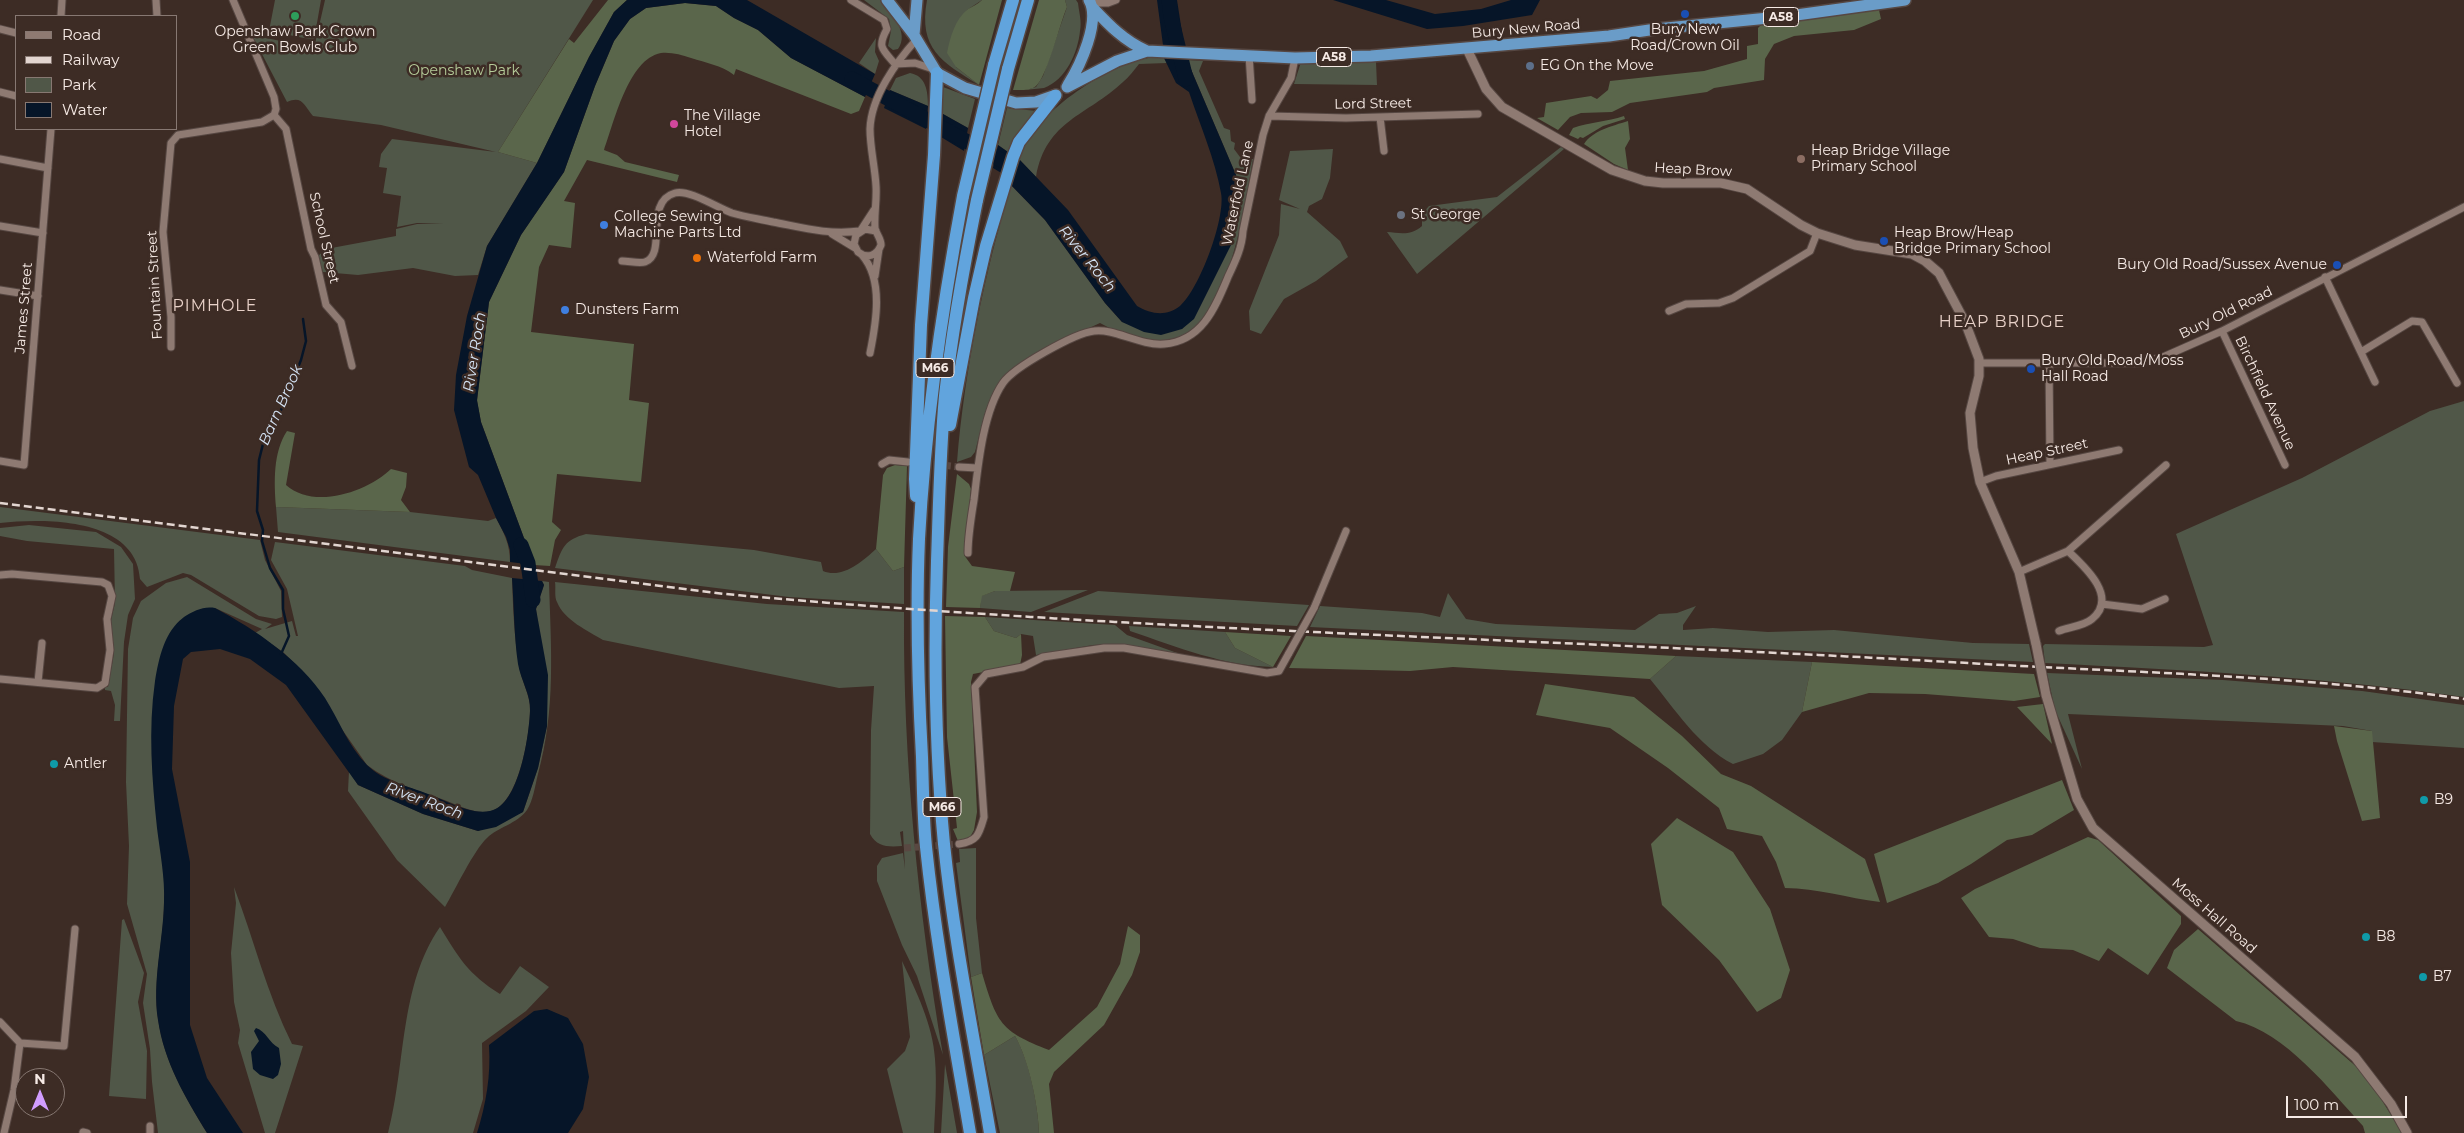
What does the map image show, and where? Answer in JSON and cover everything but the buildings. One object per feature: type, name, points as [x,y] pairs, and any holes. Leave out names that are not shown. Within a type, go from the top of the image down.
[{"type":"highway","points":[[887,0],[915,37],[935,71]]},
{"type":"highway","points":[[915,37],[917,0]]},
{"type":"highway","name":"M66","points":[[919,541],[936,356],[963,196],[994,65],[1013,0]]},
{"type":"highway","name":"M66","points":[[990,1133],[962,974],[944,845],[936,728],[935,681],[940,478],[951,345],[977,200],[1008,69],[1028,0]]},
{"type":"highway","name":"Bury New Road","points":[[1090,3],[1117,34],[1131,44],[1147,51],[1295,58],[1371,56],[1609,36],[1656,29],[1789,16],[1905,0]]},
{"type":"highway","name":"A58","points":[[935,71],[965,88],[1016,102],[1036,102],[1054,96],[1067,87],[1081,63],[1088,44],[1090,3]]},
{"type":"highway","name":"Bury New Road","points":[[1067,87],[1117,61],[1147,51]]},
{"type":"highway","name":"M66","points":[[935,71],[937,90],[934,155],[921,325],[915,479],[919,541],[919,715],[926,846],[940,949],[970,1133]]},
{"type":"highway","name":"M66","points":[[940,478],[974,298],[999,202],[1019,142],[1054,96]]},
{"type":"street","points":[[61,15],[62,0]]},
{"type":"street","points":[[156,0],[157,15]]},
{"type":"street","points":[[232,0],[274,97],[276,107],[274,115]]},
{"type":"street","points":[[851,0],[884,20],[887,29],[881,40],[882,50],[895,64],[915,63],[935,71]]},
{"type":"street","points":[[1090,3],[1108,3],[1116,0]]},
{"type":"street","points":[[0,29],[15,33]]},
{"type":"street","points":[[870,353],[875,316],[875,281],[881,239],[876,231],[874,210],[876,186],[870,127],[873,112],[895,64],[915,37]]},
{"type":"street","name":"Heap Brow","points":[[1467,49],[1486,89],[1502,107],[1612,170],[1645,181],[1663,184],[1721,183],[1747,189],[1801,225],[1817,233],[1855,245],[1904,252],[1925,261],[1939,273],[1950,291],[1965,322],[1980,363]]},
{"type":"street","points":[[1249,55],[1252,100]]},
{"type":"street","name":"Waterfold Lane","points":[[968,553],[977,468],[984,434],[995,399],[1010,375],[1047,352],[1087,332],[1101,330],[1139,342],[1164,344],[1191,336],[1208,320],[1242,245],[1243,231],[1255,173],[1269,116],[1291,78],[1295,58]]},
{"type":"street","points":[[0,92],[15,96]]},
{"type":"street","name":"Lord Street","points":[[1269,116],[1380,117],[1478,114]]},
{"type":"street","name":"Fountain Street","points":[[171,347],[171,317],[163,232],[168,202],[172,143],[178,135],[262,122],[274,115]]},
{"type":"street","name":"School Street","points":[[274,115],[286,129],[311,249],[316,257],[326,305],[341,322],[352,366]]},
{"type":"street","points":[[1380,117],[1384,151]]},
{"type":"street","name":"James Street","points":[[0,461],[24,465],[51,130]]},
{"type":"street","points":[[0,159],[48,168]]},
{"type":"street","points":[[622,261],[643,262],[650,259],[654,251],[660,206],[667,197],[676,193],[685,193],[733,213],[831,234],[870,229],[876,231]]},
{"type":"street","name":"Bury Old Road","points":[[1980,363],[2139,363],[2163,357],[2222,330],[2464,206]]},
{"type":"street","points":[[855,248],[854,239],[874,210]]},
{"type":"street","points":[[0,226],[43,233]]},
{"type":"street","points":[[1669,311],[1686,304],[1719,303],[1733,298],[1810,251],[1817,233]]},
{"type":"street","points":[[831,234],[855,248],[862,255],[872,268],[875,281]]},
{"type":"street","points":[[862,255],[872,255],[880,250]]},
{"type":"street","points":[[2325,277],[2375,382]]},
{"type":"street","points":[[0,290],[38,296]]},
{"type":"street","points":[[2362,352],[2412,321],[2422,322],[2457,382]]},
{"type":"street","name":"Birchfield Avenue","points":[[2222,330],[2285,465]]},
{"type":"street","name":"Moss Hall Road","points":[[1980,363],[1970,413],[1973,448],[1980,482],[2019,572],[2046,695],[2076,799],[2093,828],[2355,1057],[2391,1104],[2407,1133]]},
{"type":"street","points":[[2049,363],[2050,464]]},
{"type":"street","name":"Heap Street","points":[[1980,482],[1996,476],[2119,450]]},
{"type":"street","points":[[882,464],[889,460],[908,462]]},
{"type":"street","points":[[2019,572],[2068,551],[2166,465]]},
{"type":"street","points":[[959,467],[977,468]]},
{"type":"street","points":[[959,844],[971,842],[976,838],[980,833],[984,817],[976,687],[979,680],[986,674],[1023,667],[1043,657],[1104,648],[1124,648],[1267,673],[1278,672],[1314,608],[1346,531]]},
{"type":"street","points":[[2059,631],[2093,619],[2102,604],[2101,593],[2094,578],[2068,551]]},
{"type":"street","points":[[0,575],[12,574],[102,582],[111,589],[106,628],[110,639],[105,683],[97,688],[0,679]]},
{"type":"street","points":[[2102,604],[2142,609],[2164,600]]},
{"type":"street","points":[[38,682],[42,642]]},
{"type":"street","points":[[0,1022],[20,1043],[64,1046],[75,929]]},
{"type":"street","points":[[4,1133],[14,1090],[20,1043]]},
{"type":"street","points":[[83,1132],[87,1133]]},
{"type":"green space","name":"Openshaw Park Crown Green Bowls Club","points":[[275,0],[321,0],[314,40],[269,31]]},
{"type":"green space","name":"Openshaw Park","points":[[325,0],[593,0],[498,152],[537,163],[487,246],[478,275],[455,276],[413,268],[358,275],[323,272],[318,256],[326,249],[396,236],[396,229],[417,224],[444,224],[417,223],[397,227],[401,196],[383,193],[387,168],[379,167],[381,154],[392,139],[496,152],[381,125],[313,116],[299,100],[287,102],[252,35],[314,48]]},
{"type":"green space","points":[[608,0],[627,0],[614,12],[589,57],[537,163],[498,152],[569,39],[574,43]]},
{"type":"green space","points":[[864,0],[881,0],[894,17],[902,36],[898,49],[893,50],[888,46],[891,31],[889,19]]},
{"type":"green space","points":[[927,0],[982,0],[967,10],[956,67],[979,85],[954,69],[936,52],[926,31]]},
{"type":"green space","points":[[982,0],[1002,0],[979,85],[956,67],[947,53],[956,23],[963,13]]},
{"type":"green space","points":[[1039,0],[1065,0],[1067,7],[1049,61],[1040,81],[1031,89],[1013,90]]},
{"type":"green space","points":[[1065,0],[1076,0],[1080,13],[1081,28],[1074,56],[1065,72],[1052,84],[1044,88],[1025,90],[1036,87],[1043,76],[1067,7]]},
{"type":"green space","points":[[685,3],[716,6],[758,30],[791,58],[865,97],[859,111],[851,114],[736,69],[734,75],[719,67],[669,53],[661,53],[649,58],[631,79],[604,150],[617,155],[625,162],[679,175],[677,182],[587,160],[564,201],[575,203],[571,248],[549,245],[539,267],[531,332],[634,344],[629,400],[649,403],[641,482],[557,474],[552,522],[561,530],[555,540],[550,566],[534,565],[481,422],[477,401],[489,302],[521,235],[564,172],[595,86],[614,41],[630,19],[646,8]]},
{"type":"green space","points":[[1879,10],[1881,19],[1854,30],[1794,36],[1774,44],[1765,59],[1764,80],[1714,88],[1707,92],[1630,103],[1612,112],[1581,113],[1570,117],[1558,130],[1537,118],[1544,117],[1546,103],[1591,96],[1597,99],[1608,90],[1610,81],[1704,71],[1747,59],[1747,46],[1758,44],[1758,28],[1762,24]]},
{"type":"green space","points":[[876,38],[875,52],[879,61],[875,74],[859,63]]},
{"type":"green space","points":[[1148,58],[1164,58],[1167,63],[1139,64],[1109,94],[1058,131],[1041,158],[1036,177],[1018,158],[1026,141],[1039,125],[1054,109],[1072,95],[1111,71]]},
{"type":"green space","points":[[1187,60],[1203,61],[1199,71],[1224,128],[1230,130],[1231,141],[1235,143],[1234,149],[1240,157],[1253,159],[1245,204],[1232,258],[1223,285],[1211,308],[1198,326],[1175,340],[1156,341],[1144,339],[1100,323],[1050,346],[1013,368],[1003,378],[985,413],[975,452],[971,457],[957,462],[970,357],[992,253],[1011,185],[1045,220],[1105,303],[1122,322],[1182,329],[1238,214],[1239,195],[1236,175]]},
{"type":"green space","points":[[1301,62],[1376,62],[1377,85],[1294,84]]},
{"type":"green space","points":[[910,73],[920,77],[923,81],[927,90],[928,106],[890,90],[896,78]]},
{"type":"green space","points":[[943,87],[975,99],[968,128],[943,114]]},
{"type":"green space","points":[[1007,108],[1037,111],[1018,133],[1008,152],[998,145]]},
{"type":"green space","points":[[1624,116],[1625,119],[1603,126],[1583,138],[1580,137],[1578,139],[1569,135],[1573,128]]},
{"type":"green space","points":[[1628,121],[1630,139],[1625,148],[1628,170],[1614,164],[1584,144],[1597,132]]},
{"type":"green space","points":[[1561,147],[1564,149],[1417,274],[1387,232],[1405,233],[1418,229],[1422,226],[1422,214],[1429,206],[1497,197]]},
{"type":"green space","points":[[1333,149],[1330,178],[1322,199],[1309,206],[1307,212],[1340,241],[1348,257],[1316,281],[1284,299],[1261,334],[1250,330],[1249,311],[1279,235],[1281,204],[1300,209],[1279,200],[1290,151]]},
{"type":"green space","points":[[2464,401],[2464,697],[2307,679],[2045,663],[2043,646],[2045,644],[2204,647],[2213,645],[2176,534],[2302,478],[2430,411]]},
{"type":"green space","points":[[287,431],[295,433],[286,485],[298,492],[311,496],[340,495],[368,485],[391,469],[407,473],[406,487],[401,500],[410,512],[276,507],[275,478],[277,458],[282,439]]},
{"type":"green space","points":[[895,465],[907,466],[904,567],[893,571],[876,549],[883,475],[887,468]]},
{"type":"green space","points":[[957,474],[969,484],[971,489],[964,555],[972,566],[1015,572],[1010,591],[995,591],[982,596],[980,608],[946,607],[948,547]]},
{"type":"green space","points":[[0,507],[260,540],[265,560],[281,591],[282,617],[276,619],[259,616],[191,575],[183,573],[147,587],[140,579],[135,559],[123,544],[106,533],[86,526],[63,522],[19,521],[0,523]]},
{"type":"green space","points":[[276,507],[410,512],[488,521],[496,518],[508,544],[510,562],[278,532]]},
{"type":"green space","points":[[29,525],[96,532],[121,547],[133,564],[135,599],[128,615],[124,642],[120,721],[114,721],[115,705],[111,691],[105,690],[105,687],[108,687],[114,653],[111,620],[115,603],[114,549],[27,541],[0,536],[0,528]]},
{"type":"green space","points":[[586,534],[754,550],[821,562],[823,571],[830,573],[837,573],[851,568],[876,549],[893,571],[904,567],[904,604],[789,597],[555,568],[568,542]]},
{"type":"green space","points":[[275,542],[465,566],[472,570],[512,578],[517,654],[530,703],[528,735],[516,782],[501,806],[485,812],[468,809],[395,782],[367,765],[299,668],[283,652],[255,633],[262,629],[215,608],[179,621],[158,830],[164,875],[164,893],[156,990],[158,1019],[170,1064],[183,1092],[207,1133],[158,1133],[150,1049],[143,1003],[147,974],[127,904],[129,846],[126,782],[128,649],[133,618],[141,601],[166,583],[187,577],[256,619],[272,624],[265,629],[292,621],[296,636],[298,636],[287,589],[271,560]]},
{"type":"green space","points":[[542,581],[549,582],[551,631],[550,702],[548,726],[544,750],[532,798],[523,815],[491,834],[482,844],[445,907],[397,860],[348,791],[349,771],[358,785],[423,814],[478,831],[523,812],[538,768],[547,726],[536,609],[544,585]]},
{"type":"green space","points":[[555,582],[767,604],[904,612],[904,668],[909,779],[919,890],[943,1055],[917,976],[902,945],[877,881],[877,866],[882,858],[903,853],[905,869],[903,831],[900,832],[902,846],[880,844],[870,834],[871,730],[874,686],[839,688],[603,640],[571,620],[560,608],[555,595]]},
{"type":"green space","points":[[1088,590],[1031,612],[980,608],[981,596],[995,591]]},
{"type":"green space","points":[[1098,591],[1309,605],[1297,626],[1044,612]]},
{"type":"green space","points":[[1448,593],[1466,619],[1496,624],[1635,630],[1659,614],[1677,613],[1696,606],[1683,625],[1683,630],[1713,628],[1768,632],[1834,630],[1973,643],[2029,644],[2033,662],[1310,627],[1320,606],[1422,613],[1440,617]]},
{"type":"green space","points":[[945,616],[985,617],[994,631],[1016,638],[1021,634],[1022,655],[1020,665],[973,674],[971,682],[977,812],[974,830],[969,839],[958,841],[953,829],[957,828],[947,737]]},
{"type":"green space","points":[[985,617],[1115,625],[1127,635],[1180,654],[1120,644],[1093,645],[1036,655],[1033,636],[1021,634],[1016,638],[994,631]]},
{"type":"green space","points":[[1129,626],[1225,632],[1235,648],[1273,667],[1237,663],[1201,655],[1130,631]]},
{"type":"green space","points":[[1225,632],[1291,636],[1273,667],[1235,648]]},
{"type":"green space","points":[[1306,636],[1676,656],[1650,679],[1453,667],[1410,671],[1289,668]]},
{"type":"green space","points":[[1676,656],[1812,662],[1802,712],[1782,740],[1763,754],[1733,764],[1720,756],[1698,737],[1650,679]]},
{"type":"green space","points":[[1812,662],[2034,674],[2040,697],[2014,701],[1925,694],[1869,693],[1802,712]]},
{"type":"green space","points":[[2047,673],[2223,680],[2362,691],[2464,705],[2464,748],[2372,742],[2372,731],[2343,726],[2068,714],[2082,769],[2055,710]]},
{"type":"green space","points":[[1545,684],[1634,697],[1682,736],[1721,774],[1751,786],[1865,859],[1880,902],[1797,888],[1785,888],[1776,862],[1762,836],[1727,829],[1719,808],[1668,768],[1610,728],[1536,715]]},
{"type":"green space","points":[[2043,704],[2052,744],[2017,707]]},
{"type":"green space","points":[[2334,726],[2372,731],[2380,818],[2362,821]]},
{"type":"green space","points":[[2062,780],[2074,810],[2032,835],[2007,840],[1938,883],[1887,903],[1874,854]]},
{"type":"green space","points":[[1677,818],[1733,852],[1770,909],[1790,970],[1781,998],[1757,1012],[1719,960],[1662,905],[1651,844]]},
{"type":"green space","points":[[2088,837],[2098,840],[2181,916],[2181,924],[2148,975],[2108,948],[2099,961],[2073,950],[2040,948],[2013,939],[1989,937],[1961,898],[1975,889]]},
{"type":"green space","points":[[976,848],[976,918],[982,973],[971,977],[956,863],[960,862],[959,849]]},
{"type":"green space","points":[[234,887],[283,1025],[292,1044],[303,1046],[275,1133],[265,1133],[238,1043],[240,1030],[234,1002],[231,953],[236,903]]},
{"type":"green space","points":[[124,919],[144,973],[138,1002],[147,1051],[146,1099],[109,1096],[122,920]]},
{"type":"green space","points":[[1128,926],[1140,935],[1140,952],[1132,975],[1104,1025],[1054,1072],[1049,1084],[1054,1133],[1039,1133],[1032,1083],[1025,1058],[1015,1036],[984,1055],[971,977],[982,973],[997,1014],[1010,1030],[1020,1037],[1049,1050],[1097,1007],[1120,964]]},
{"type":"green space","points":[[440,927],[465,965],[489,987],[500,994],[520,966],[549,987],[526,1011],[482,1043],[483,1099],[473,1133],[388,1133],[394,1107],[410,1000],[427,950]]},
{"type":"green space","points":[[2198,929],[2359,1069],[2378,1094],[2402,1133],[2365,1133],[2363,1126],[2306,1064],[2272,1037],[2254,1027],[2236,1021],[2167,968],[2174,950]]},
{"type":"green space","points":[[902,961],[923,1008],[934,1046],[936,1096],[934,1133],[903,1133],[887,1069],[905,1051],[910,1037]]},
{"type":"green space","points":[[1015,1036],[1025,1057],[1032,1083],[1039,1133],[1000,1133],[984,1055]]},
{"type":"green space","points":[[945,1064],[957,1133],[941,1133]]},
{"type":"water","points":[[627,0],[747,0],[875,74],[865,97],[791,58],[758,30],[716,6],[685,3],[646,8],[630,19],[614,41],[595,86],[564,172],[521,235],[489,302],[477,400],[481,422],[534,565],[510,562],[510,550],[506,537],[478,475],[469,467],[454,410],[456,375],[467,316],[487,246],[537,163],[589,57],[614,12]]},
{"type":"water","points":[[1157,0],[1177,0],[1184,45],[1163,45]]},
{"type":"water","points":[[1333,0],[1386,0],[1435,14],[1481,9],[1511,0],[1540,0],[1532,15],[1463,26],[1427,29]]},
{"type":"water","points":[[1164,58],[1187,60],[1236,175],[1239,195],[1238,214],[1231,245],[1194,319],[1182,329],[1161,335],[1144,332],[1122,322],[1105,303],[1045,220],[1011,185],[1018,158],[1068,210],[1137,306],[1148,311],[1164,313],[1180,306],[1195,285],[1210,253],[1219,219],[1221,193],[1211,155],[1189,92],[1176,83]]},
{"type":"water","points":[[890,90],[928,106],[926,129],[884,108]]},
{"type":"water","points":[[943,114],[968,128],[964,151],[941,137]]},
{"type":"water","points":[[998,145],[1008,152],[1003,174],[993,168]]},
{"type":"water","points":[[512,578],[542,581],[544,585],[536,609],[548,675],[547,726],[538,768],[523,812],[496,827],[478,831],[423,814],[358,785],[286,685],[250,659],[220,649],[191,652],[183,659],[174,706],[172,769],[190,862],[190,1025],[207,1078],[243,1133],[207,1133],[170,1065],[161,1035],[156,1005],[164,893],[154,791],[152,718],[155,681],[167,638],[177,623],[184,617],[203,608],[215,608],[261,636],[290,658],[303,671],[325,698],[354,750],[373,771],[459,807],[482,812],[490,811],[500,806],[508,797],[515,784],[525,752],[529,722],[529,699],[518,664]]},
{"type":"water","points":[[547,1009],[568,1018],[583,1044],[589,1077],[583,1109],[568,1133],[477,1133],[487,1090],[489,1045],[534,1011]]},
{"type":"water","points":[[256,1028],[279,1048],[281,1064],[278,1075],[273,1079],[260,1075],[253,1069],[251,1052],[259,1041],[254,1031]]},
{"type":"waterway","name":"River Roch","points":[[1169,0],[1171,17],[1186,79]]},
{"type":"waterway","name":"River Roch","points":[[852,79],[1001,160]]},
{"type":"waterway","name":"Barn Brook","points":[[281,654],[289,636],[283,609],[283,590],[270,568],[262,541],[263,530],[257,511],[259,460],[264,440],[281,410],[301,360],[306,341],[303,319]]},
{"type":"waterway","name":"River Roch","points":[[521,545],[528,563],[533,600]]},
{"type":"tunnel","points":[[923,463],[959,467]]},
{"type":"tunnel","points":[[904,848],[959,844]]},
{"type":"railway","points":[[0,503],[725,594],[882,607],[1196,626],[1826,655],[2224,676],[2344,685],[2464,699]]},
{"type":"place","name":"Bury New Road/Crown Oil","points":[[1685,14]]},
{"type":"place","name":"Openshaw Park Crown Green Bowls Club","points":[[295,16]]},
{"type":"place","name":"EG On the Move","points":[[1530,66]]},
{"type":"place","name":"The Village Hotel","points":[[674,124]]},
{"type":"place","name":"Heap Bridge Village Primary School","points":[[1801,159]]},
{"type":"place","name":"St George","points":[[1401,215]]},
{"type":"place","name":"College Sewing Machine Parts Ltd","points":[[604,225]]},
{"type":"place","name":"Heap Brow/Heap Bridge Primary School","points":[[1884,241]]},
{"type":"place","name":"Waterfold Farm","points":[[697,258]]},
{"type":"place","name":"Bury Old Road/Sussex Avenue","points":[[2337,265]]},
{"type":"place","name":"Dunsters Farm","points":[[565,310]]},
{"type":"place","name":"Bury Old Road/Moss Hall Road","points":[[2031,369]]},
{"type":"place","name":"Antler","points":[[54,764]]},
{"type":"place","name":"B9","points":[[2424,800]]},
{"type":"place","name":"B8","points":[[2366,937]]},
{"type":"place","name":"B7","points":[[2423,977]]},
{"type":"district","name":"PIMHOLE","points":[[215,306]]},
{"type":"district","name":"HEAP BRIDGE","points":[[2002,322]]}]
